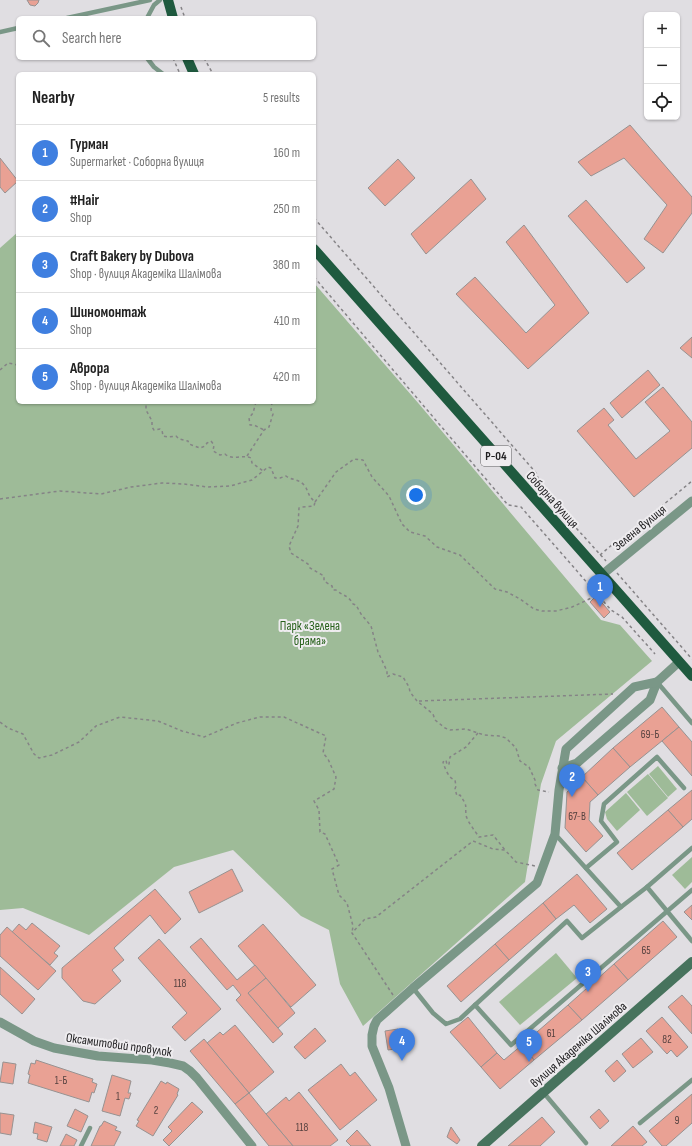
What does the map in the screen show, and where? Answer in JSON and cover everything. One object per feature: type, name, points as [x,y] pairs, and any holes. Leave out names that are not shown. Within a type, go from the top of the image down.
[{"type":"main road","points":[[168,0],[172,16]]},
{"type":"main road","points":[[188,60],[193,72]]},
{"type":"main road","name":"Соборна вулиця","points":[[316,251],[692,676]]},
{"type":"main road","name":"вулиця Академіка Шалімова","points":[[482,1146],[692,962]]},
{"type":"street","name":"Зелена вулиця","points":[[603,574],[692,501]]},
{"type":"street","points":[[562,768],[577,763],[650,700],[657,682],[679,662]]},
{"type":"street","points":[[406,1146],[389,1088],[372,1046],[372,1035],[377,1020],[537,883],[555,834],[559,790],[566,748],[634,687],[657,682]]},
{"type":"street","name":"Оксамитовий провулок","points":[[0,1022],[34,1041],[54,1048],[98,1056],[152,1060],[183,1066],[197,1078],[252,1146]]},
{"type":"lane","points":[[76,16],[150,0]]},
{"type":"lane","points":[[148,16],[154,5],[160,0]]},
{"type":"lane","points":[[0,32],[16,28]]},
{"type":"lane","points":[[149,60],[160,72]]},
{"type":"lane","points":[[657,682],[692,722]]},
{"type":"lane","points":[[586,868],[617,842],[601,821],[604,804],[657,757],[684,788]]},
{"type":"lane","points":[[555,834],[621,907]]},
{"type":"lane","points":[[413,988],[433,1014],[446,1024],[460,1019],[567,922],[582,938],[647,887],[692,848]]},
{"type":"lane","points":[[647,887],[692,941]]},
{"type":"lane","points":[[475,1005],[511,1045],[692,890]]},
{"type":"lane","points":[[640,1123],[692,1080]]},
{"type":"lane","points":[[543,1092],[586,1143]]},
{"type":"lane","points":[[81,1146],[90,1128]]},
{"type":"path","points":[[181,7],[184,16]]},
{"type":"path","points":[[174,60],[179,72]]},
{"type":"path","points":[[205,60],[212,72]]},
{"type":"path","points":[[316,220],[537,474],[540,488],[606,561]]},
{"type":"path","points":[[316,279],[508,505],[522,508],[611,610],[622,617],[655,654]]},
{"type":"path","points":[[0,370],[8,363],[16,365]]},
{"type":"path","points":[[146,404],[146,410],[152,421],[152,427],[154,430],[162,430],[163,436],[176,436],[179,440],[188,441],[189,444],[200,448],[211,441],[214,445],[213,451],[233,458],[247,456],[251,458],[252,463],[263,471]]},
{"type":"path","points":[[255,404],[249,418],[250,425],[254,425],[264,430]]},
{"type":"path","points":[[247,456],[264,430],[269,427],[272,414],[272,404]]},
{"type":"path","points":[[559,790],[548,792],[538,790],[529,767],[520,761],[516,748],[506,738],[484,735],[466,729],[450,730],[444,728],[435,720],[433,714],[417,701],[410,692],[409,687],[403,677],[393,674],[387,677],[387,671],[378,652],[372,626],[361,614],[356,605],[353,604],[350,597],[333,590],[332,586],[324,581],[324,576],[317,570],[310,568],[308,564],[291,553],[289,546],[291,539],[297,530],[299,508],[314,506],[315,502],[336,472],[354,459],[363,460],[372,477],[389,496],[402,524],[410,532],[425,536],[437,548],[460,556],[495,589],[507,592],[534,609],[549,611],[572,607],[598,595]]},
{"type":"path","points":[[0,499],[60,491],[101,494],[131,486],[162,483],[208,487],[230,486],[252,480],[268,467],[271,468],[275,478],[286,476],[303,484],[309,497],[315,502]]},
{"type":"path","points":[[600,554],[617,543],[692,481]]},
{"type":"path","points":[[621,577],[692,659]]},
{"type":"path","points":[[417,701],[626,694]]},
{"type":"path","points":[[0,722],[8,728],[23,734],[34,754],[38,758],[52,755],[79,742],[96,726],[120,717],[158,721],[182,731],[204,737],[260,717],[284,717],[326,736],[323,753],[336,777],[334,789],[314,801],[319,810],[320,832],[325,834],[339,865],[332,870],[339,895],[347,903],[352,933],[397,1002]]},
{"type":"path","points":[[478,733],[466,747],[450,756],[449,764],[447,765],[446,760],[443,762],[447,773],[452,779],[455,780],[457,796],[460,795],[466,804],[466,814],[473,830],[479,837],[493,835],[516,862],[542,868]]},
{"type":"path","points":[[568,784],[585,768]]},
{"type":"path","points":[[352,933],[366,919],[376,917],[473,841],[493,849],[505,850]]},
{"type":"green space","name":"Парк «Зелена брама»","points":[[16,234],[16,404],[316,404],[316,285],[419,404],[601,620],[620,625],[652,661],[556,741],[541,784],[525,882],[363,1026],[340,984],[329,930],[301,916],[233,850],[174,867],[89,935],[23,908],[0,910],[0,248]]},
{"type":"green space","points":[[658,766],[677,789],[668,797],[649,774]]},
{"type":"green space","points":[[648,774],[668,798],[647,816],[627,792]]},
{"type":"green space","points":[[626,793],[640,810],[617,831],[607,819],[605,812]]},
{"type":"green space","points":[[692,857],[692,882],[685,889],[672,875]]},
{"type":"green space","points":[[556,953],[577,978],[520,1025],[499,1002]]},
{"type":"building","points":[[27,0],[39,0],[35,6],[30,5]]},
{"type":"building","points":[[630,125],[692,197],[692,213],[663,253],[644,239],[667,205],[624,158],[591,176],[578,162]]},
{"type":"building","points":[[0,158],[16,178],[16,183],[5,193],[0,187]]},
{"type":"building","points":[[398,159],[415,178],[385,206],[368,188]]},
{"type":"building","points":[[471,179],[486,199],[426,254],[411,234]]},
{"type":"building","points":[[586,200],[645,268],[627,283],[568,216]]},
{"type":"building","points":[[524,225],[589,313],[528,369],[456,294],[475,277],[526,333],[555,305],[506,242]]},
{"type":"building","points":[[692,337],[692,358],[680,348]]},
{"type":"building","points":[[648,370],[660,385],[622,418],[610,403]]},
{"type":"building","points":[[663,387],[692,422],[692,448],[634,497],[577,431],[604,408],[614,420],[608,425],[636,459],[670,431],[645,402]]},
{"type":"building","points":[[596,596],[610,612],[604,618],[590,602]]},
{"type":"building","points":[[662,707],[679,727],[630,767],[613,748]]},
{"type":"building","points":[[679,727],[692,742],[692,776],[662,741]]},
{"type":"building","points":[[613,748],[630,767],[598,795],[582,777]]},
{"type":"building","points":[[582,777],[598,795],[590,802],[589,820],[603,836],[586,852],[565,828],[567,792]]},
{"type":"building","points":[[692,790],[692,819],[683,827],[668,810]]},
{"type":"building","points":[[668,810],[683,827],[632,870],[617,853]]},
{"type":"building","points":[[232,869],[243,891],[199,913],[189,892]]},
{"type":"building","points":[[577,874],[607,909],[590,923],[574,905],[556,919],[543,903]]},
{"type":"building","points":[[155,889],[181,919],[165,934],[150,915],[114,948],[124,960],[112,970],[121,981],[95,1004],[83,1001],[62,978],[62,968]]},
{"type":"building","points":[[543,903],[556,919],[509,960],[495,944]]},
{"type":"building","points":[[692,905],[692,920],[684,912]]},
{"type":"building","points":[[663,921],[677,937],[628,980],[614,964]]},
{"type":"building","points":[[32,923],[60,946],[54,953],[58,956],[50,965],[12,932],[19,924],[26,930]]},
{"type":"building","points":[[263,924],[316,985],[291,1007],[238,946]]},
{"type":"building","points":[[7,927],[56,971],[38,990],[0,956],[0,935]]},
{"type":"building","points":[[201,938],[237,980],[255,965],[266,978],[248,993],[283,1034],[273,1043],[236,1000],[241,995],[233,985],[227,990],[190,947]]},
{"type":"building","points":[[159,939],[221,1009],[185,1041],[172,1027],[187,1013],[138,958]]},
{"type":"building","points":[[495,944],[509,960],[461,1002],[447,986]]},
{"type":"building","points":[[614,964],[628,980],[582,1020],[568,1005]]},
{"type":"building","points":[[0,967],[35,999],[22,1014],[0,994]]},
{"type":"building","points":[[266,978],[295,1013],[278,1028],[248,993]]},
{"type":"building","points":[[682,995],[692,1006],[692,1034],[668,1007]]},
{"type":"building","points":[[568,1005],[582,1020],[534,1060],[522,1045]]},
{"type":"building","points":[[468,1017],[497,1053],[481,1067],[450,1032]]},
{"type":"building","points":[[662,1017],[688,1047],[677,1057],[671,1050],[667,1054],[646,1031]]},
{"type":"building","points":[[235,1025],[274,1072],[249,1093],[207,1043],[220,1032],[223,1035]]},
{"type":"building","points":[[315,1028],[326,1041],[305,1059],[294,1047]]},
{"type":"building","points":[[398,1029],[401,1048],[388,1050],[385,1031]]},
{"type":"building","points":[[641,1038],[653,1052],[633,1068],[622,1054]]},
{"type":"building","points":[[204,1039],[249,1093],[235,1104],[190,1051]]},
{"type":"building","points":[[522,1045],[534,1060],[500,1089],[481,1067],[497,1053],[504,1060]]},
{"type":"building","points":[[36,1060],[93,1079],[92,1082],[97,1084],[94,1093],[92,1092],[89,1102],[28,1083],[30,1075],[28,1074],[31,1063],[35,1064]]},
{"type":"building","points":[[617,1060],[626,1071],[614,1082],[605,1071]]},
{"type":"building","points":[[3,1062],[16,1064],[13,1084],[0,1082]]},
{"type":"building","points":[[341,1064],[350,1076],[355,1072],[377,1100],[340,1130],[308,1090]]},
{"type":"building","points":[[112,1075],[131,1081],[128,1093],[131,1093],[129,1099],[125,1098],[120,1116],[102,1111]]},
{"type":"building","points":[[161,1081],[166,1084],[167,1082],[179,1089],[178,1095],[153,1136],[136,1126],[139,1121],[137,1120]]},
{"type":"building","points":[[299,1092],[338,1140],[330,1146],[293,1146],[266,1114],[286,1097],[289,1101]]},
{"type":"building","points":[[249,1093],[293,1146],[269,1146],[235,1104]]},
{"type":"building","points":[[692,1094],[692,1123],[666,1146],[662,1146],[649,1131]]},
{"type":"building","points":[[192,1102],[203,1112],[169,1146],[163,1140],[172,1131],[168,1127]]},
{"type":"building","points":[[75,1109],[88,1116],[81,1132],[67,1126]]},
{"type":"building","points":[[599,1109],[609,1121],[600,1129],[590,1117]]},
{"type":"building","points":[[0,1113],[14,1115],[11,1135],[0,1133]]},
{"type":"building","points":[[542,1117],[555,1132],[540,1146],[508,1146]]},
{"type":"building","points":[[104,1121],[117,1127],[115,1130],[121,1132],[114,1146],[91,1146],[100,1126]]},
{"type":"building","points":[[35,1122],[52,1127],[47,1142],[37,1139],[38,1134],[33,1133]]},
{"type":"building","points":[[633,1126],[647,1142],[642,1146],[611,1146]]},
{"type":"building","points":[[451,1127],[460,1140],[457,1144],[447,1137]]},
{"type":"building","points":[[357,1130],[371,1146],[351,1146],[346,1141]]},
{"type":"building","points":[[66,1134],[77,1140],[74,1146],[60,1146]]},
{"type":"place","name":"Гурман","points":[[600,607]]},
{"type":"place","name":"#Hair","points":[[572,797]]},
{"type":"place","name":"Craft Bakery by Dubova","points":[[588,992]]},
{"type":"place","name":"Шиномонтаж","points":[[402,1061]]},
{"type":"place","name":"Аврора","points":[[529,1062]]}]
